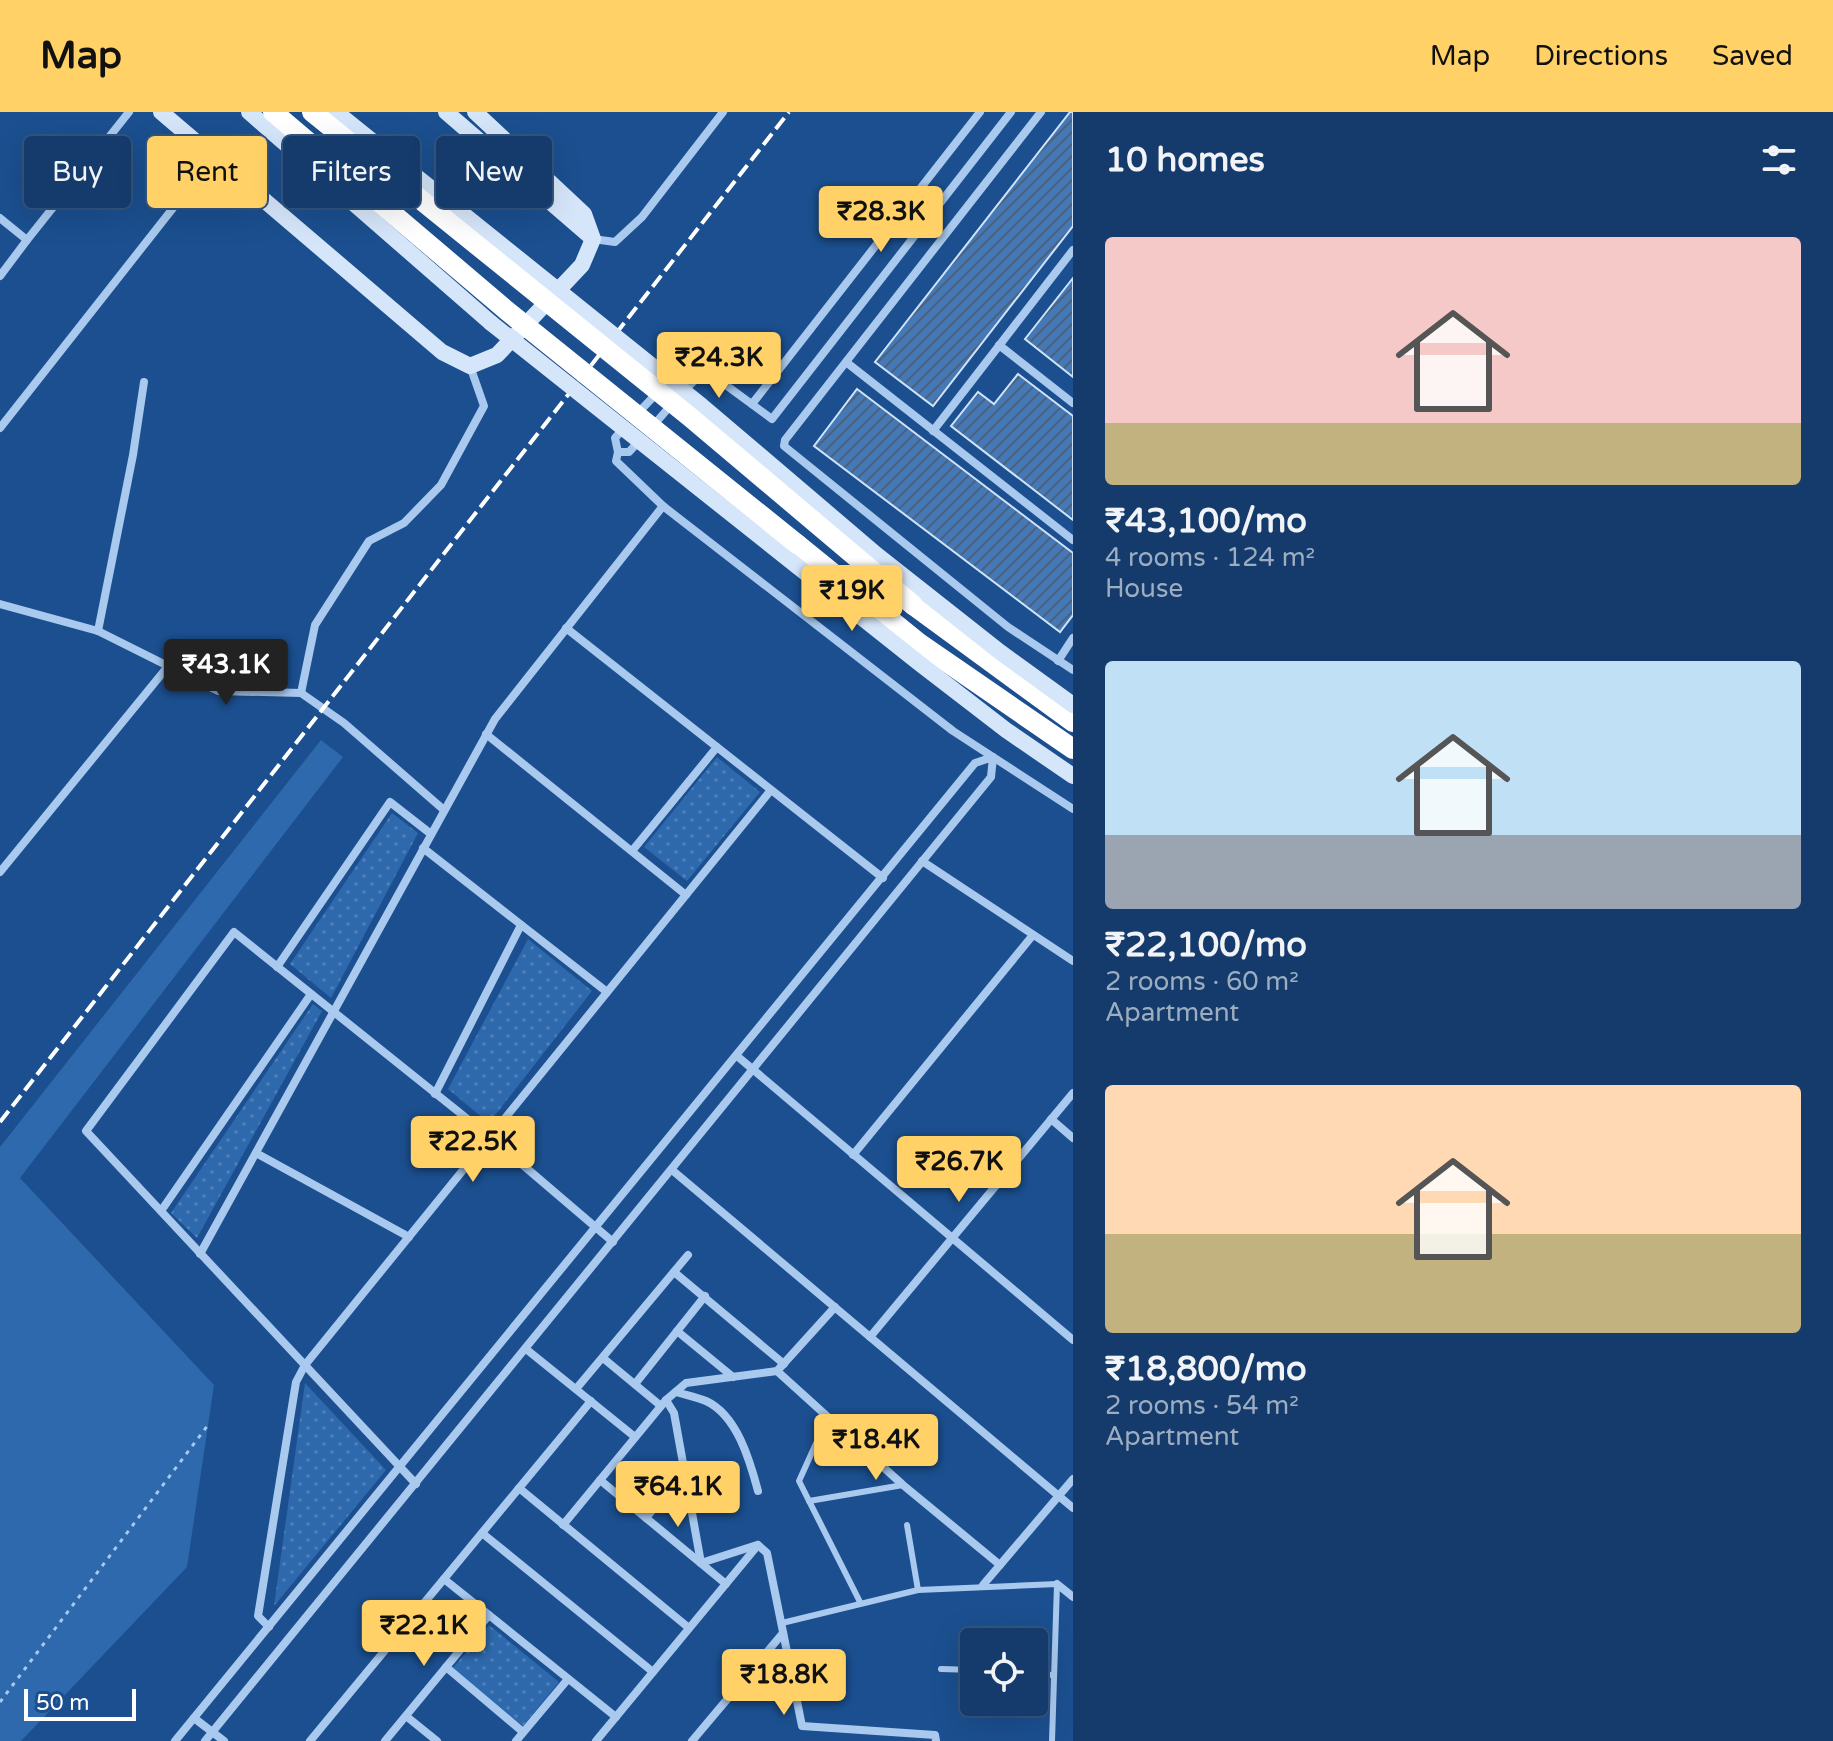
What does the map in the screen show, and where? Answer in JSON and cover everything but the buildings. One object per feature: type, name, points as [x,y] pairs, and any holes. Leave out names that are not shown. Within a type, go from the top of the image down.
[{"type":"highway","points":[[273,112],[506,310],[919,643],[1073,749]]},
{"type":"highway","points":[[312,112],[690,417],[913,605],[1073,722]]},
{"type":"highway","points":[[797,544],[838,598]]},
{"type":"highway","points":[[913,605],[940,605]]},
{"type":"street","points":[[0,276],[129,112]]},
{"type":"street","points":[[161,112],[190,136]]},
{"type":"street","points":[[249,112],[491,323],[1006,730],[1073,776]]},
{"type":"street","points":[[336,112],[702,406],[877,555],[1073,705]]},
{"type":"street","points":[[446,112],[593,239],[615,242],[642,217],[723,112]]},
{"type":"street","points":[[470,366],[497,355],[582,265],[593,239],[584,214],[475,112]]},
{"type":"street","points":[[752,404],[980,112]]},
{"type":"street","points":[[1011,112],[772,419],[704,369],[683,366],[615,438],[616,461],[663,506],[953,731],[1073,809]]},
{"type":"street","points":[[1041,112],[785,440],[786,449],[1008,627],[1073,670]]},
{"type":"street","points":[[267,202],[442,352],[470,366],[484,406],[441,485],[404,523],[369,541],[315,625],[301,693]]},
{"type":"street","points":[[0,428],[173,208]]},
{"type":"street","points":[[0,218],[27,240]]},
{"type":"street","points":[[933,431],[1073,250]]},
{"type":"street","points":[[999,345],[1073,403]]},
{"type":"street","points":[[846,362],[1073,540]]},
{"type":"street","points":[[618,452],[629,452],[696,379],[694,367]]},
{"type":"street","points":[[98,631],[131,470],[144,382]]},
{"type":"street","points":[[200,1254],[495,719],[663,506]]},
{"type":"street","points":[[0,604],[98,631],[218,691],[301,693],[344,723],[444,810]]},
{"type":"street","points":[[566,628],[883,878]]},
{"type":"street","points":[[1058,661],[1073,638]]},
{"type":"street","points":[[0,872],[169,665]]},
{"type":"street","points":[[486,734],[686,895]]},
{"type":"street","points":[[632,851],[717,747]]},
{"type":"street","points":[[205,1741],[991,777],[993,757]]},
{"type":"street","points":[[175,1741],[975,763],[993,757]]},
{"type":"street","points":[[269,1627],[258,1616],[296,1382],[305,1365],[771,790]]},
{"type":"street","points":[[277,967],[390,802],[431,834]]},
{"type":"street","points":[[423,848],[607,992]]},
{"type":"street","points":[[922,861],[1073,961]]},
{"type":"street","points":[[435,1094],[521,925]]},
{"type":"street","points":[[416,1484],[86,1131],[234,932],[490,1137],[613,1242]]},
{"type":"street","points":[[853,1155],[1033,935]]},
{"type":"street","points":[[161,1211],[311,994]]},
{"type":"street","points":[[737,1056],[1073,1340]]},
{"type":"street","points":[[870,1337],[1073,1093]]},
{"type":"street","points":[[1051,1119],[1073,1138]]},
{"type":"street","points":[[256,1153],[409,1237]]},
{"type":"street","points":[[672,1170],[1073,1508]]},
{"type":"street","points":[[576,1389],[688,1255]]},
{"type":"street","points":[[674,1272],[705,1296],[828,1417],[903,1485],[1000,1565]]},
{"type":"street","points":[[635,1384],[705,1296]]},
{"type":"street","points":[[563,1525],[664,1403],[686,1383],[780,1368],[835,1307]]},
{"type":"street","points":[[677,1331],[733,1377]]},
{"type":"street","points":[[526,1349],[635,1437]]},
{"type":"street","points":[[603,1358],[674,1413],[701,1563]]},
{"type":"street","points":[[676,1392],[708,1402],[729,1420],[758,1491]]},
{"type":"street","points":[[316,1739],[591,1401]]},
{"type":"street","points":[[646,1518],[684,1470]]},
{"type":"street","points":[[983,1585],[1073,1479]]},
{"type":"street","points":[[600,1480],[726,1584]]},
{"type":"street","points":[[519,1488],[689,1628]]},
{"type":"street","points":[[482,1533],[653,1672]]},
{"type":"street","points":[[701,1563],[758,1545]]},
{"type":"street","points":[[601,1739],[758,1545]]},
{"type":"street","points":[[758,1545],[767,1553],[802,1726],[935,1735],[936,1741]]},
{"type":"street","points":[[444,1579],[616,1717]]},
{"type":"street","points":[[1057,1584],[1073,1597]]},
{"type":"street","points":[[385,1741],[489,1615]]},
{"type":"street","points":[[692,1741],[782,1628]]},
{"type":"street","points":[[446,1667],[523,1732]]},
{"type":"street","points":[[516,1741],[568,1679]]},
{"type":"street","points":[[406,1716],[437,1741]]},
{"type":"street","points":[[194,1718],[224,1741]]},
{"type":"street","points":[[873,1741],[885,1732]]},
{"type":"lane","points":[[828,1417],[799,1481],[860,1602]]},
{"type":"lane","points":[[809,1501],[903,1485]]},
{"type":"lane","points":[[907,1525],[918,1590]]},
{"type":"lane","points":[[782,1628],[860,1602],[918,1590],[1057,1584],[1052,1741]]},
{"type":"lane","points":[[941,1669],[960,1670]]},
{"type":"lane","points":[[1048,1675],[1053,1675]]},
{"type":"path","points":[[0,1702],[208,1425]]},
{"type":"shaded area","points":[[321,740],[343,757],[20,1178],[214,1385],[187,1567],[21,1741],[0,1741],[0,1147]]},
{"type":"shaded area","points":[[717,757],[760,792],[687,881],[644,847]]},
{"type":"shaded area","points":[[392,813],[418,833],[331,998],[290,964]]},
{"type":"shaded area","points":[[528,939],[592,991],[489,1123],[448,1089]]},
{"type":"shaded area","points":[[313,1004],[322,1011],[197,1238],[171,1213]]},
{"type":"shaded area","points":[[305,1383],[386,1470],[274,1606]]},
{"type":"shaded area","points":[[489,1625],[559,1682],[523,1726],[453,1668]]},
{"type":"railway","points":[[0,1122],[789,112]]}]
